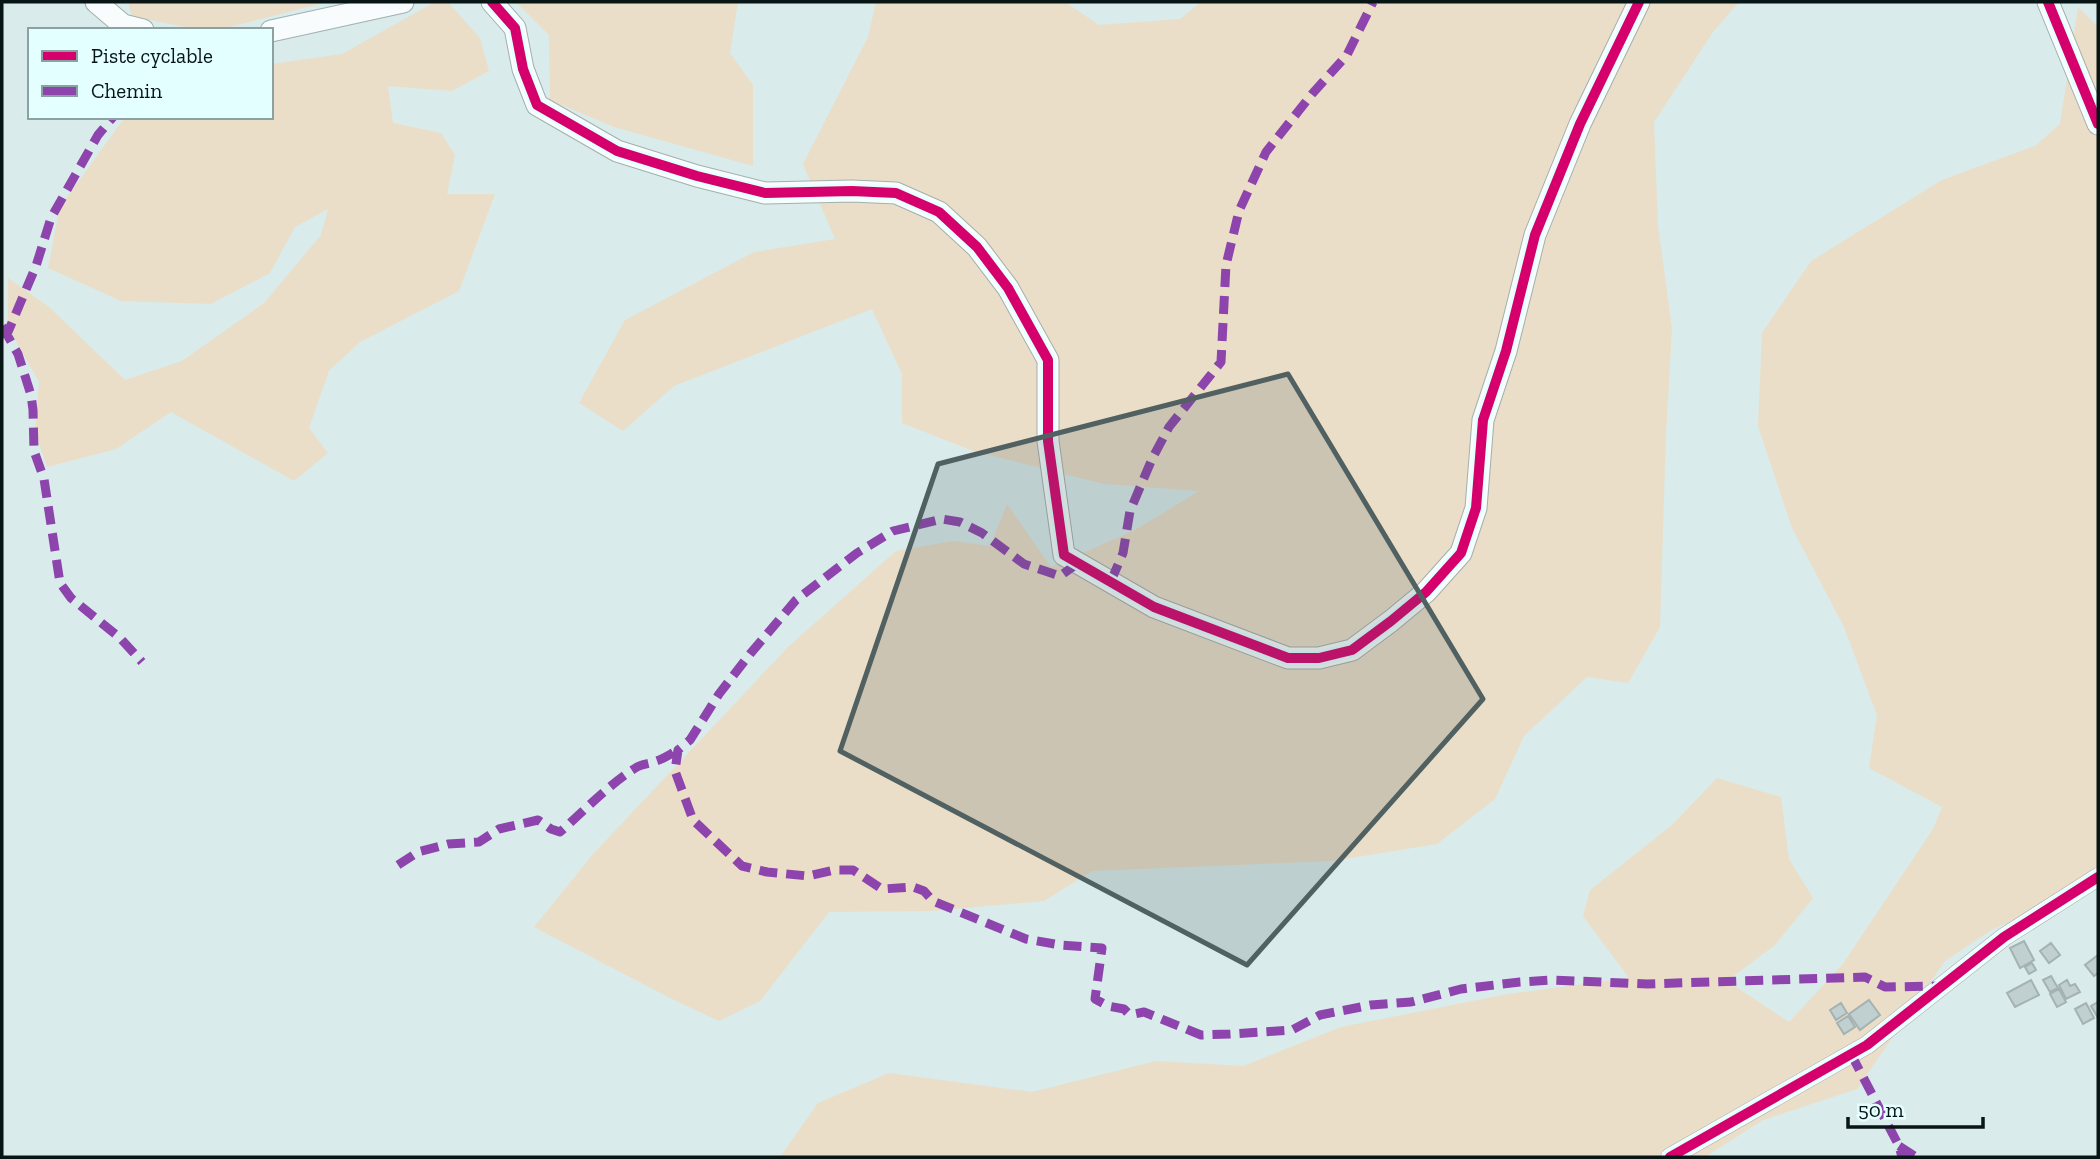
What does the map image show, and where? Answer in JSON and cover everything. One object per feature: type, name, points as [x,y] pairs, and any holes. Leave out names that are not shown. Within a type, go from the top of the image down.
[{"type":"street","points":[[96,2],[123,24],[136,28]]},
{"type":"street","points":[[273,31],[403,2]]},
{"type":"street","points":[[492,2],[514,28],[523,69],[537,105],[617,151],[697,176],[765,193],[896,193],[939,212],[977,247],[1008,288],[1048,360],[1048,441],[1064,555],[1154,607],[1288,658],[1319,658],[1352,650],[1426,592],[1461,553],[1476,509],[1483,420],[1506,351],[1535,235],[1580,124],[1639,2]]},
{"type":"street","points":[[2048,2],[2098,124]]},
{"type":"street","points":[[1670,1157],[1867,1045],[2004,937],[2098,877]]},
{"type":"highlighted area","points":[[1288,374],[1483,699],[1247,965],[840,751],[938,464]]},
{"type":"shaded area","points":[[128,2],[327,2],[226,28],[189,28],[132,16]]},
{"type":"shaded area","points":[[435,2],[448,2],[480,38],[489,71],[452,91],[388,86],[393,123],[441,133],[455,155],[447,194],[495,194],[459,291],[360,342],[329,371],[309,428],[328,453],[294,481],[171,412],[116,449],[47,467],[35,432],[39,382],[8,327],[8,278],[49,307],[125,380],[182,361],[264,303],[321,235],[328,209],[295,227],[270,273],[211,304],[121,301],[48,268],[60,207],[124,119],[273,119],[273,64],[342,54]]},
{"type":"shaded area","points":[[516,2],[738,2],[730,53],[753,85],[753,166],[614,127],[550,100],[549,35]]},
{"type":"shaded area","points":[[876,2],[1065,2],[1099,25],[1180,19],[1201,2],[1739,2],[1713,32],[1654,122],[1658,225],[1672,329],[1660,627],[1628,683],[1587,677],[1524,736],[1495,799],[1437,844],[1332,861],[1092,871],[1044,901],[931,911],[829,912],[760,1001],[719,1021],[534,927],[594,853],[788,647],[896,551],[953,541],[990,546],[1007,504],[1051,567],[1135,530],[1199,491],[1104,484],[973,451],[902,423],[902,374],[872,309],[674,386],[623,431],[579,403],[625,320],[754,252],[835,239],[803,164],[868,37]]},
{"type":"shaded area","points":[[2078,7],[2098,27],[2098,871],[2061,900],[1993,929],[1945,961],[1857,1089],[1763,1120],[1705,1157],[780,1157],[818,1103],[889,1073],[1032,1092],[1156,1061],[1243,1066],[1341,1027],[1508,994],[1629,978],[1583,916],[1590,890],[1672,825],[1717,778],[1781,797],[1789,859],[1813,898],[1775,945],[1727,981],[1789,1022],[1842,965],[1933,829],[1942,807],[1869,768],[1877,715],[1844,627],[1792,528],[1758,426],[1762,333],[1811,261],[1942,180],[2035,146],[2060,124]]},
{"type":"building","points":[[2024,941],[2034,960],[2020,968],[2010,948]]},
{"type":"building","points":[[2051,943],[2060,955],[2049,963],[2040,951]]},
{"type":"building","points":[[2098,955],[2098,973],[2094,976],[2085,965]]},
{"type":"building","points":[[2032,963],[2036,970],[2029,974],[2025,967]]},
{"type":"building","points":[[2051,976],[2058,988],[2050,992],[2043,980]]},
{"type":"building","points":[[2031,980],[2039,995],[2015,1007],[2007,993]]},
{"type":"building","points":[[2067,980],[2070,986],[2075,984],[2080,992],[2066,999],[2059,985]]},
{"type":"building","points":[[2059,989],[2066,1002],[2057,1007],[2050,994]]},
{"type":"building","points":[[1869,1000],[1880,1015],[1860,1030],[1849,1014]]},
{"type":"building","points":[[2098,1002],[2098,1018],[2091,1006]]},
{"type":"building","points":[[1841,1003],[1847,1013],[1836,1020],[1830,1010]]},
{"type":"building","points":[[2086,1003],[2094,1018],[2083,1024],[2075,1009]]},
{"type":"building","points":[[1848,1016],[1855,1027],[1844,1034],[1837,1023]]},
{"type":"marked path","points":[[1111,581],[1123,553],[1130,511],[1152,459],[1169,427],[1221,362],[1226,265],[1239,211],[1266,152],[1347,55],[1373,2]]},
{"type":"marked path","points":[[5,339],[36,266],[51,218],[98,135],[111,119]]},
{"type":"marked path","points":[[2,326],[18,354],[31,395],[34,451],[44,479],[60,583],[71,598],[120,638],[142,662]]},
{"type":"marked path","points":[[1078,563],[1060,576],[1024,564],[982,533],[960,522],[942,519],[893,531],[857,553],[796,600],[719,694],[690,740],[678,750],[675,771],[693,820],[742,866],[767,872],[808,876],[834,870],[853,870],[882,889],[913,887],[924,891],[933,901],[1026,939],[1102,948],[1095,999],[1108,1006],[1124,1009],[1128,1013],[1144,1012],[1201,1035],[1292,1030],[1320,1015],[1371,1005],[1411,1002],[1461,989],[1520,982],[1552,980],[1647,984],[1865,977],[1885,987],[1940,986]]},
{"type":"marked path","points":[[398,865],[418,852],[448,844],[479,842],[499,829],[538,820],[560,832],[626,774],[678,750]]},
{"type":"marked path","points":[[1851,1054],[1899,1146],[1902,1157]]},
{"type":"marked path","points":[[1899,1146],[1916,1157]]},
{"type":"cycle path","points":[[492,2],[515,28],[523,69],[537,105],[617,151],[697,176],[765,193],[896,193],[939,212],[977,247],[1008,288],[1048,360],[1048,441],[1064,555],[1154,607],[1288,658],[1319,658],[1352,650],[1426,592],[1461,553],[1476,508],[1483,420],[1506,351],[1535,235],[1580,124],[1639,2]]},
{"type":"cycle path","points":[[2048,2],[2098,124]]},
{"type":"cycle path","points":[[1670,1157],[1867,1045],[2004,937],[2098,877]]}]
